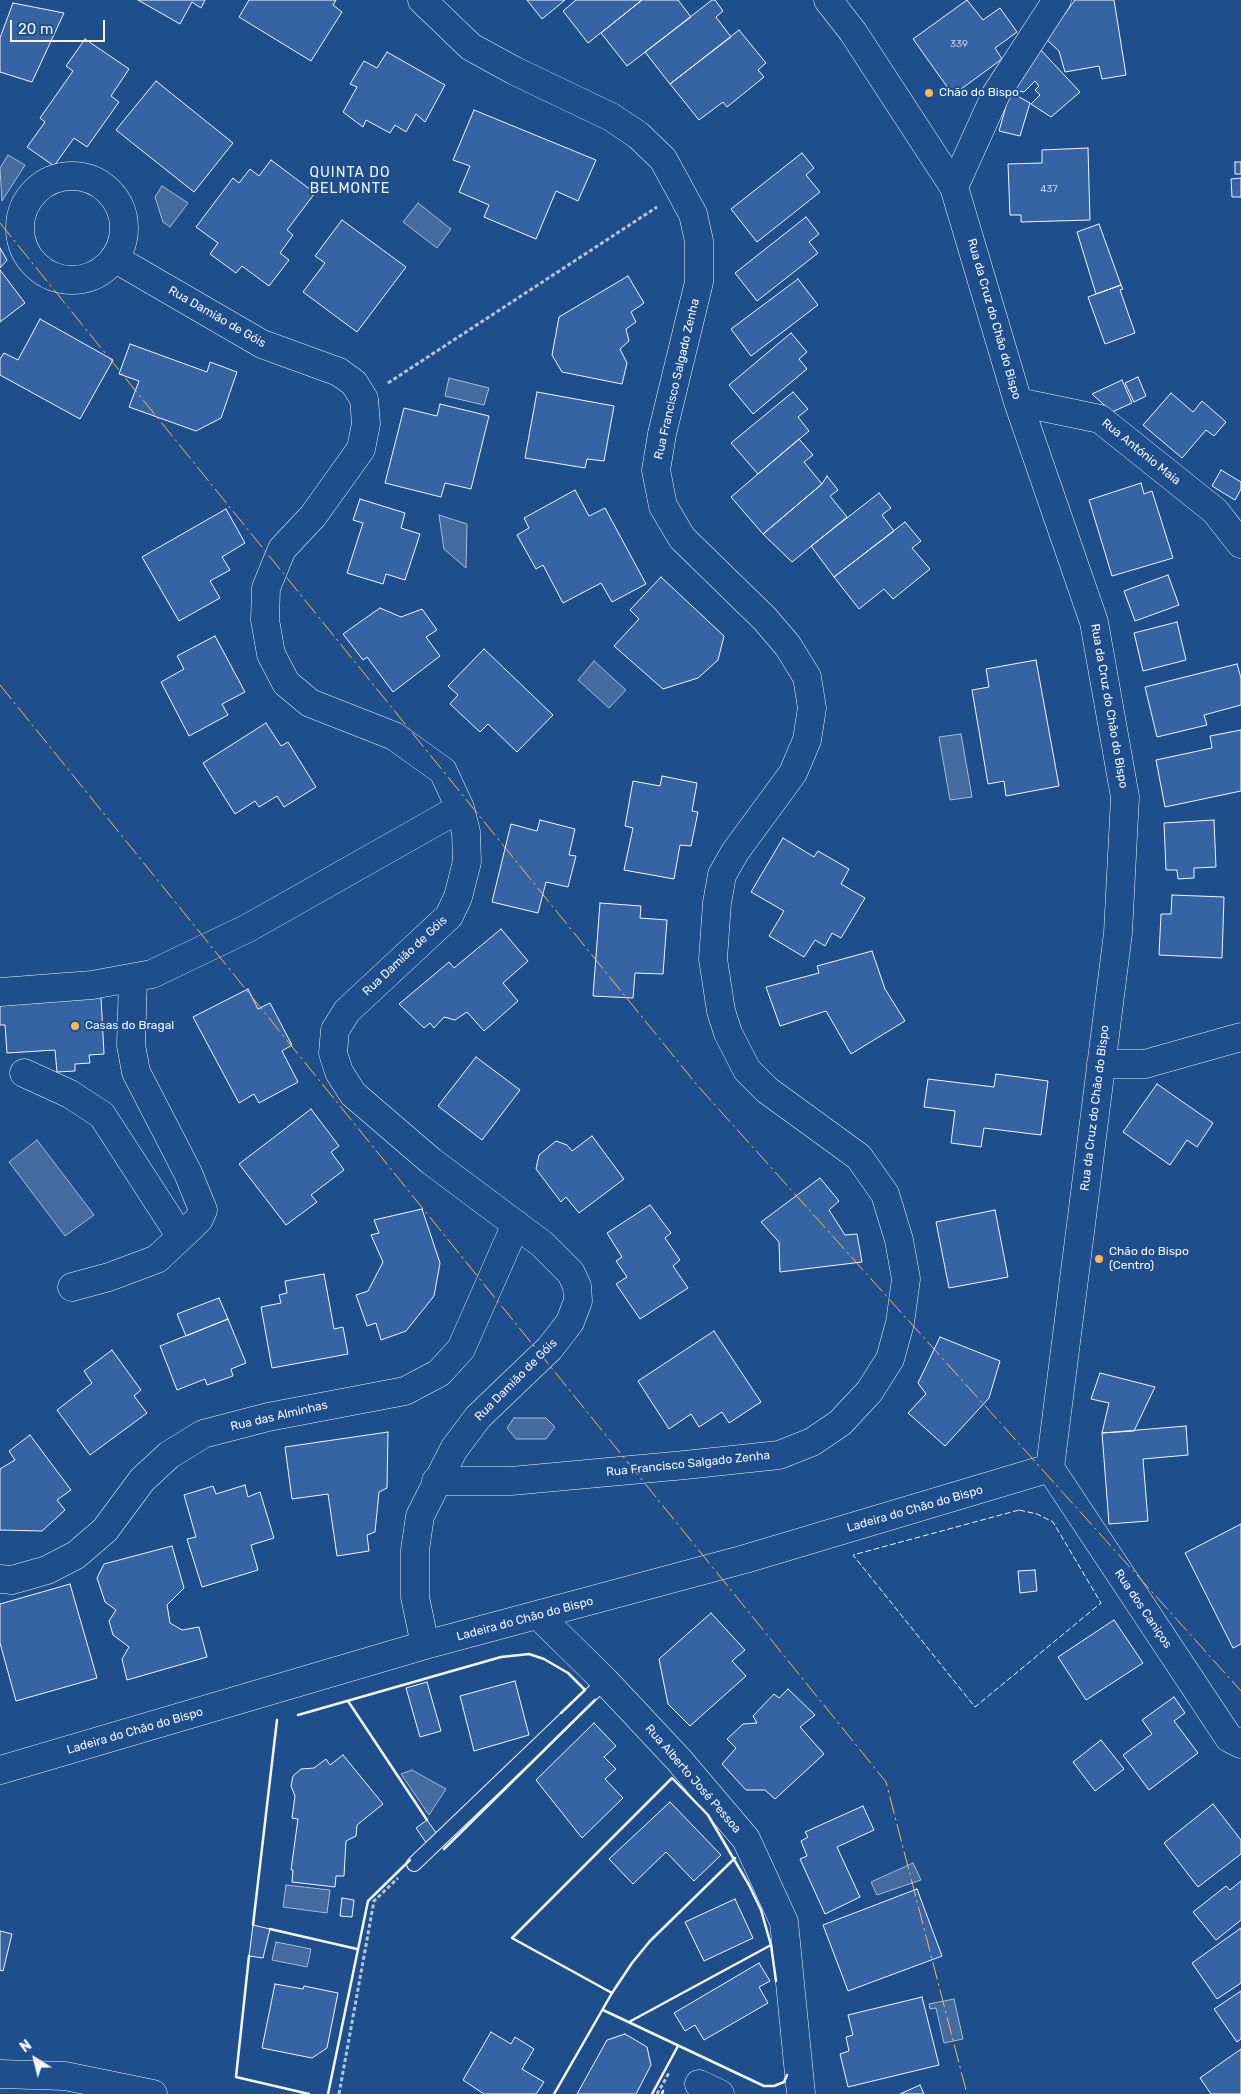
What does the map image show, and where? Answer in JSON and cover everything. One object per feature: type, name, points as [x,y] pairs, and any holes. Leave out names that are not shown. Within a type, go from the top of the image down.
[{"type":"street","name":"Rua Francisco Salgado Zenha","points":[[422,0],[471,47],[515,71],[611,117],[638,135],[663,159],[693,214],[699,241],[699,282],[662,434],[656,470],[663,506],[682,538],[765,619],[788,646],[807,677],[812,708],[807,740],[793,773],[735,852],[722,875],[717,903],[713,959],[721,1011],[728,1033],[747,1070],[767,1090],[859,1158],[885,1194],[899,1240],[906,1279],[900,1323],[890,1359],[869,1392],[840,1423],[812,1442],[779,1455],[511,1481],[436,1481]]},
{"type":"street","name":"Rua da Cruz do Chão do Bispo","points":[[828,0],[853,32],[954,187],[1018,402],[1094,622],[1125,797],[1118,933],[1050,1468]]},
{"type":"street","points":[[954,187],[996,94],[1057,0]]},
{"type":"street","name":"Rua Damião de Góis","points":[[114,258],[262,344],[339,372],[354,383],[364,399],[366,424],[361,450],[313,516],[282,549],[266,588],[265,620],[271,654],[286,683],[310,703],[394,736],[443,771],[460,808],[466,832],[467,862],[458,897],[449,916],[347,1011],[336,1030],[333,1053],[339,1072],[354,1094],[431,1161],[542,1244],[571,1272],[577,1286],[578,1301],[570,1322],[550,1348],[478,1417],[454,1449],[436,1481],[420,1516],[415,1550],[415,1597],[425,1645]]},
{"type":"street","name":"Rua António Maia","points":[[1018,402],[1100,418],[1215,511],[1241,544]]},
{"type":"street","points":[[0,992],[133,979],[175,965],[248,928],[460,808]]},
{"type":"street","points":[[72,1287],[109,1277],[157,1259],[198,1219],[203,1210],[188,1173],[136,1072],[131,1045],[133,979]]},
{"type":"street","points":[[1100,1064],[1145,1064],[1241,1037]]},
{"type":"street","points":[[24,1073],[70,1094],[102,1115],[177,1231],[189,1228]]},
{"type":"street","name":"Rua das Alminhas","points":[[0,1579],[12,1580],[47,1570],[76,1555],[105,1530],[142,1480],[169,1455],[203,1434],[268,1417],[405,1391],[439,1373],[461,1349],[516,1224]]},
{"type":"street","name":"Ladeira do Chão do Bispo","points":[[0,1770],[425,1645],[539,1616],[745,1559],[1050,1468]]},
{"type":"street","name":"Rua dos Caniços","points":[[1050,1468],[1237,1748]]},
{"type":"street","name":"Rua Alberto José Pessoa","points":[[539,1616],[605,1681],[679,1760],[746,1839],[784,1922],[800,2094]]},
{"type":"street","points":[[0,2074],[64,2076],[153,2094]]},
{"type":"lane","points":[[414,1864],[605,1681]]},
{"type":"path","points":[[364,399],[682,191]]},
{"type":"path","points":[[338,2094],[374,1901],[414,1864]]},
{"type":"path","points":[[657,2094],[664,2082]]},
{"type":"water","points":[[8,155],[25,165],[2,201],[0,168]]},
{"type":"water","points":[[162,186],[188,203],[170,227],[163,222],[155,197]]},
{"type":"water","points":[[418,203],[451,229],[437,248],[403,222]]},
{"type":"water","points":[[449,378],[489,388],[484,405],[445,396]]},
{"type":"water","points":[[439,515],[467,524],[466,568],[444,549]]},
{"type":"water","points":[[594,661],[626,690],[609,708],[578,680]]},
{"type":"water","points":[[961,734],[972,797],[950,800],[939,737]]},
{"type":"water","points":[[37,1140],[94,1215],[65,1236],[9,1162]]},
{"type":"water","points":[[514,1418],[546,1418],[555,1427],[546,1439],[516,1439],[507,1428]]},
{"type":"water","points":[[412,1770],[446,1789],[429,1815],[401,1774]]},
{"type":"water","points":[[913,1863],[921,1880],[877,1895],[871,1882]]},
{"type":"water","points":[[286,1885],[330,1890],[327,1913],[283,1907]]},
{"type":"water","points":[[276,1942],[311,1949],[307,1967],[272,1960]]},
{"type":"water","points":[[954,1999],[963,2039],[944,2043],[936,2008],[930,2009],[929,2004]]},
{"type":"building","points":[[138,0],[205,0],[201,8],[192,2],[180,24]]},
{"type":"building","points":[[249,0],[336,0],[333,5],[342,12],[311,61],[239,17]]},
{"type":"building","points":[[527,0],[565,0],[542,19]]},
{"type":"building","points":[[576,0],[642,0],[588,43],[563,11]]},
{"type":"building","points":[[642,0],[678,0],[691,17],[627,66],[601,33]]},
{"type":"building","points":[[712,0],[715,0],[723,11],[716,17],[731,37],[670,84],[645,52]]},
{"type":"building","points":[[967,0],[983,20],[1000,8],[1017,32],[995,48],[1002,59],[953,95],[913,39]]},
{"type":"building","points":[[1075,0],[1114,0],[1126,75],[1102,79],[1099,66],[1065,72],[1059,51],[1046,39]]},
{"type":"building","points":[[13,3],[64,13],[32,82],[0,72],[0,38]]},
{"type":"building","points":[[739,30],[766,63],[758,70],[764,77],[727,107],[723,102],[699,120],[670,84]]},
{"type":"building","points":[[85,39],[129,69],[111,96],[119,102],[87,147],[74,138],[54,166],[27,147],[45,122],[40,118],[73,71],[66,66]]},
{"type":"building","points":[[1038,47],[1080,92],[1051,117],[1031,104],[1040,95],[1035,90],[1039,86],[1035,81],[1024,92],[1012,90]]},
{"type":"building","points":[[387,52],[445,85],[425,122],[416,114],[406,132],[395,125],[390,133],[366,120],[363,127],[343,112],[357,87],[350,84],[364,61],[377,68]]},
{"type":"building","points":[[156,81],[233,143],[194,192],[116,130]]},
{"type":"building","points":[[1010,92],[1030,103],[1020,136],[999,131]]},
{"type":"building","points":[[474,110],[596,160],[578,201],[556,191],[536,239],[484,217],[489,205],[459,192],[470,166],[453,160]]},
{"type":"building","points":[[1088,148],[1090,220],[1021,222],[1021,215],[1010,215],[1008,164],[1042,163],[1042,150]]},
{"type":"building","points":[[802,153],[814,168],[806,175],[820,192],[757,242],[731,209]]},
{"type":"building","points":[[271,160],[315,193],[287,230],[293,235],[280,253],[289,260],[269,286],[242,266],[236,273],[210,254],[218,243],[196,227],[233,178],[239,183],[250,169],[259,176]]},
{"type":"building","points":[[1235,162],[1241,162],[1241,174],[1235,174]]},
{"type":"building","points":[[1241,178],[1241,197],[1232,197],[1231,179]]},
{"type":"building","points":[[806,217],[819,234],[809,242],[818,253],[757,301],[735,273]]},
{"type":"building","points":[[342,220],[406,267],[357,332],[303,292],[325,263],[315,256]]},
{"type":"building","points":[[1099,224],[1121,285],[1096,294],[1077,232]]},
{"type":"building","points":[[0,248],[7,260],[0,268]]},
{"type":"building","points":[[0,270],[25,303],[0,322]]},
{"type":"building","points":[[628,276],[644,303],[631,312],[636,322],[626,329],[629,341],[620,349],[627,363],[622,384],[562,372],[552,355],[559,317]]},
{"type":"building","points":[[798,279],[818,305],[751,356],[731,329]]},
{"type":"building","points":[[1121,285],[1123,289],[1120,290],[1135,333],[1105,344],[1088,297]]},
{"type":"building","points":[[40,319],[113,360],[80,419],[0,375],[0,359],[4,353],[18,360]]},
{"type":"building","points":[[791,333],[807,352],[799,359],[807,369],[753,414],[729,385]]},
{"type":"building","points":[[130,344],[207,372],[210,362],[237,372],[221,418],[196,431],[129,407],[139,381],[119,374]]},
{"type":"building","points":[[1138,377],[1146,396],[1134,402],[1125,383]]},
{"type":"building","points":[[1122,380],[1132,403],[1112,412],[1092,394]]},
{"type":"building","points":[[537,392],[614,406],[604,461],[587,459],[585,468],[525,458]]},
{"type":"building","points":[[793,392],[808,409],[798,417],[809,431],[758,474],[731,443]]},
{"type":"building","points":[[1171,393],[1193,412],[1202,401],[1226,422],[1214,436],[1206,430],[1182,458],[1143,425]]},
{"type":"building","points":[[440,404],[489,416],[471,489],[445,483],[441,497],[385,483],[404,408],[437,416]]},
{"type":"building","points":[[799,439],[813,455],[804,462],[822,484],[763,534],[731,497]]},
{"type":"building","points":[[1221,470],[1241,482],[1241,489],[1235,500],[1212,486]]},
{"type":"building","points":[[827,476],[838,490],[830,496],[847,517],[792,562],[763,534],[822,484]]},
{"type":"building","points":[[1141,483],[1144,494],[1152,491],[1173,558],[1112,576],[1089,500]]},
{"type":"building","points":[[575,490],[589,516],[605,508],[646,584],[612,602],[601,583],[563,603],[543,565],[536,569],[517,535],[529,528],[524,518]]},
{"type":"building","points":[[879,493],[891,508],[882,515],[894,531],[834,577],[811,546]]},
{"type":"building","points":[[360,499],[405,513],[401,528],[420,534],[405,580],[386,574],[383,584],[347,573],[363,523],[353,520]]},
{"type":"building","points":[[226,509],[245,543],[222,557],[230,570],[210,581],[220,598],[179,621],[142,557]]},
{"type":"building","points":[[905,522],[921,541],[912,548],[930,569],[893,599],[884,589],[859,609],[834,577]]},
{"type":"building","points":[[1168,575],[1179,605],[1135,621],[1124,591]]},
{"type":"building","points":[[661,577],[724,636],[718,660],[698,678],[663,689],[614,646],[639,619],[630,610]]},
{"type":"building","points":[[380,608],[401,617],[422,609],[437,630],[426,637],[440,656],[393,692],[367,657],[363,660],[343,634]]},
{"type":"building","points":[[1177,622],[1186,660],[1143,671],[1134,633]]},
{"type":"building","points":[[215,636],[245,692],[222,704],[228,715],[189,736],[161,682],[184,669],[177,656]]},
{"type":"building","points":[[484,649],[553,715],[517,752],[488,724],[480,732],[450,704],[458,695],[448,686]]},
{"type":"building","points":[[1036,660],[1059,786],[1006,796],[1004,781],[988,784],[972,690],[989,687],[986,669]]},
{"type":"building","points":[[1237,664],[1241,678],[1241,705],[1204,715],[1207,725],[1157,737],[1145,687]]},
{"type":"building","points":[[266,723],[281,746],[288,742],[316,787],[284,807],[277,796],[259,807],[255,801],[235,814],[203,763]]},
{"type":"building","points":[[1241,730],[1241,791],[1165,807],[1156,760],[1212,748],[1210,736]]},
{"type":"building","points":[[662,776],[697,783],[692,811],[698,812],[691,846],[680,845],[674,879],[624,870],[633,828],[625,826],[633,781],[660,786]]},
{"type":"building","points":[[540,820],[575,829],[569,855],[576,856],[568,887],[546,882],[538,913],[492,902],[511,824],[537,831]]},
{"type":"building","points":[[1214,820],[1216,867],[1194,868],[1194,878],[1178,879],[1177,870],[1166,870],[1164,823]]},
{"type":"building","points":[[783,838],[814,857],[818,851],[849,869],[841,884],[865,898],[841,938],[832,933],[825,946],[815,940],[804,957],[769,936],[784,911],[751,892]]},
{"type":"building","points":[[1172,895],[1224,897],[1222,958],[1159,955],[1161,914],[1171,914]]},
{"type":"building","points":[[600,903],[641,906],[640,918],[667,920],[663,974],[635,973],[633,998],[593,996]]},
{"type":"building","points":[[501,929],[528,961],[503,983],[518,1001],[484,1031],[467,1012],[455,1020],[444,1017],[434,1028],[430,1023],[424,1028],[399,1004],[449,962],[454,968]]},
{"type":"building","points":[[872,951],[885,989],[905,1021],[851,1054],[826,1011],[780,1026],[766,987],[819,973],[817,966]]},
{"type":"building","points":[[248,989],[258,1009],[270,1003],[292,1045],[282,1051],[298,1082],[259,1103],[254,1094],[239,1103],[193,1017]]},
{"type":"building","points":[[101,997],[104,1054],[89,1055],[90,1063],[75,1064],[75,1071],[57,1072],[55,1050],[7,1053],[5,1025],[0,1025],[0,1003]]},
{"type":"building","points":[[476,1057],[520,1090],[482,1140],[438,1106]]},
{"type":"building","points":[[996,1074],[1048,1081],[1041,1135],[984,1128],[981,1147],[951,1143],[955,1111],[924,1107],[928,1079],[994,1087]]},
{"type":"building","points":[[1157,1084],[1213,1123],[1197,1147],[1187,1140],[1170,1165],[1123,1132]]},
{"type":"building","points":[[311,1109],[339,1146],[331,1152],[344,1170],[311,1195],[317,1202],[286,1225],[239,1164]]},
{"type":"building","points":[[592,1136],[624,1179],[579,1213],[566,1197],[561,1202],[536,1169],[539,1155],[556,1141],[567,1145],[572,1151]]},
{"type":"building","points":[[820,1178],[839,1201],[829,1210],[845,1235],[857,1234],[862,1262],[780,1272],[779,1242],[761,1222]]},
{"type":"building","points":[[650,1205],[671,1233],[665,1238],[680,1260],[673,1266],[688,1288],[640,1319],[616,1284],[627,1277],[616,1261],[622,1257],[607,1233]]},
{"type":"building","points":[[422,1209],[440,1263],[434,1296],[406,1331],[381,1340],[376,1323],[367,1326],[356,1295],[368,1291],[383,1262],[371,1235],[379,1233],[374,1220]]},
{"type":"building","points":[[995,1210],[1008,1277],[949,1288],[936,1222]]},
{"type":"building","points":[[324,1274],[334,1329],[343,1327],[348,1354],[272,1368],[261,1307],[281,1303],[279,1295],[287,1293],[285,1281]]},
{"type":"building","points":[[219,1298],[228,1319],[186,1336],[177,1314]]},
{"type":"building","points":[[228,1319],[246,1363],[231,1369],[233,1376],[207,1385],[205,1379],[177,1390],[160,1346]]},
{"type":"building","points":[[714,1331],[761,1402],[729,1423],[722,1412],[699,1427],[691,1414],[669,1429],[638,1381]]},
{"type":"building","points":[[940,1337],[1000,1361],[989,1398],[945,1446],[908,1413],[926,1394],[918,1383]]},
{"type":"building","points":[[112,1350],[141,1390],[134,1396],[147,1413],[90,1455],[57,1410],[92,1383],[84,1371]]},
{"type":"building","points":[[1100,1373],[1155,1387],[1134,1431],[1102,1433],[1109,1403],[1091,1399]]},
{"type":"building","points":[[1186,1426],[1188,1455],[1143,1459],[1148,1521],[1109,1524],[1102,1433]]},
{"type":"building","points":[[388,1432],[387,1488],[379,1492],[375,1532],[367,1535],[369,1551],[337,1556],[328,1494],[292,1499],[285,1447]]},
{"type":"building","points":[[30,1435],[71,1490],[57,1500],[65,1510],[42,1531],[0,1530],[0,1469],[15,1460],[9,1451]]},
{"type":"building","points":[[245,1485],[248,1497],[260,1492],[274,1538],[251,1545],[258,1570],[202,1587],[187,1539],[196,1537],[184,1495],[213,1486],[216,1494]]},
{"type":"building","points":[[1241,1524],[1241,1644],[1233,1648],[1185,1553]]},
{"type":"building","points":[[172,1546],[184,1588],[167,1605],[170,1623],[182,1630],[199,1627],[207,1657],[127,1680],[122,1659],[129,1647],[113,1635],[109,1621],[116,1610],[105,1602],[97,1578],[104,1564]]},
{"type":"building","points":[[1035,1570],[1037,1591],[1020,1593],[1018,1571]]},
{"type":"building","points":[[70,1584],[97,1678],[16,1701],[0,1643],[0,1604]]},
{"type":"building","points":[[711,1613],[745,1650],[732,1661],[746,1676],[690,1726],[668,1704],[659,1659]]},
{"type":"building","points":[[1114,1620],[1143,1663],[1086,1700],[1058,1657]]},
{"type":"building","points":[[515,1681],[529,1735],[474,1751],[460,1696]]},
{"type":"building","points":[[427,1682],[441,1731],[420,1737],[406,1688]]},
{"type":"building","points":[[788,1689],[815,1715],[800,1727],[824,1754],[775,1799],[765,1790],[746,1790],[722,1764],[736,1748],[727,1739],[743,1724],[757,1723],[753,1716],[774,1694],[779,1698]]},
{"type":"building","points":[[1174,1697],[1185,1713],[1174,1721],[1198,1753],[1149,1790],[1123,1755],[1152,1734],[1142,1720]]},
{"type":"building","points":[[594,1723],[616,1746],[604,1757],[616,1769],[605,1779],[623,1798],[582,1838],[536,1780]]},
{"type":"building","points":[[1101,1740],[1124,1769],[1095,1791],[1073,1762]]},
{"type":"building","points":[[343,1755],[383,1804],[357,1825],[356,1836],[346,1841],[344,1876],[336,1876],[335,1887],[292,1882],[293,1870],[291,1870],[298,1819],[292,1818],[295,1796],[291,1786],[293,1776],[301,1769],[314,1768],[326,1759],[330,1765]]},
{"type":"building","points":[[670,1802],[721,1855],[694,1881],[666,1852],[633,1884],[609,1859]]},
{"type":"building","points":[[1213,1804],[1241,1840],[1241,1854],[1198,1887],[1164,1843]]},
{"type":"building","points":[[863,1806],[874,1830],[837,1847],[860,1897],[825,1914],[800,1859],[807,1856],[801,1841],[808,1837],[805,1832]]},
{"type":"building","points":[[427,1820],[437,1834],[427,1844],[416,1828]]},
{"type":"building","points":[[1241,1881],[1241,1920],[1216,1940],[1193,1912],[1226,1886],[1230,1890]]},
{"type":"building","points":[[917,1889],[942,1956],[848,1991],[823,1925]]},
{"type":"building","points":[[342,1898],[354,1900],[352,1917],[340,1916]]},
{"type":"building","points":[[735,1899],[753,1938],[704,1961],[685,1922]]},
{"type":"building","points":[[253,1925],[270,1929],[263,1958],[249,1956]]},
{"type":"building","points":[[1241,1928],[1241,1983],[1217,1999],[1192,1963]]},
{"type":"building","points":[[0,1931],[12,1934],[3,1971],[0,1970]]},
{"type":"building","points":[[759,1963],[770,1981],[759,1987],[768,2003],[704,2040],[695,2025],[685,2031],[674,2013]]},
{"type":"building","points":[[275,1984],[303,1989],[304,1986],[338,1993],[327,2048],[312,2058],[262,2048]]},
{"type":"building","points":[[1241,1991],[1241,2039],[1237,2042],[1214,2009]]},
{"type":"building","points":[[922,1997],[939,2065],[848,2087],[840,2054],[849,2051],[846,2037],[853,2035],[848,2015]]},
{"type":"building","points":[[491,2032],[511,2044],[515,2037],[534,2049],[522,2069],[544,2082],[536,2094],[484,2094],[463,2080]]},
{"type":"building","points":[[625,2034],[647,2047],[651,2065],[636,2094],[577,2094],[607,2040]]},
{"type":"building","points":[[1241,2049],[1241,2094],[1211,2094],[1200,2078]]},
{"type":"building","points":[[920,2085],[924,2094],[900,2094]]},
{"type":"fence","points":[[1019,1510],[1037,1514],[1053,1522],[1101,1603],[975,1707],[853,1555],[1019,1510]]},
{"type":"wall","points":[[298,1715],[501,1657],[529,1654],[544,1659],[568,1673],[585,1690],[561,1713]]},
{"type":"wall","points":[[444,1849],[595,1700]]},
{"type":"wall","points":[[348,1701],[427,1820]]},
{"type":"wall","points":[[253,1925],[277,1720]]},
{"type":"wall","points":[[612,1993],[512,1938],[672,1778],[708,1815],[749,1885],[761,1910],[771,1945],[776,1981]]},
{"type":"wall","points":[[554,2094],[612,1993],[632,1963],[650,1941],[735,1858]]},
{"type":"wall","points":[[328,2094],[368,1901],[410,1860]]},
{"type":"wall","points":[[270,1929],[357,1949]]},
{"type":"wall","points":[[629,2022],[771,1945]]},
{"type":"wall","points":[[249,1956],[236,2077],[309,2094]]},
{"type":"wall","points":[[603,2010],[764,2086],[774,2086],[784,2082],[787,2075]]},
{"type":"wall","points":[[652,2094],[678,2046]]},
{"type":"power","points":[[0,223],[697,1085],[1241,1691]]},
{"type":"power","points":[[0,685],[886,1782],[967,2094]]},
{"type":"place","name":"Chão do Bispo","points":[[929,93]]},
{"type":"place","name":"Casas do Bragal","points":[[75,1026]]},
{"type":"place","name":"Chão do Bispo (Centro)","points":[[1099,1259]]},
{"type":"district","name":"QUINTA DO BELMONTE","points":[[350,182]]}]
